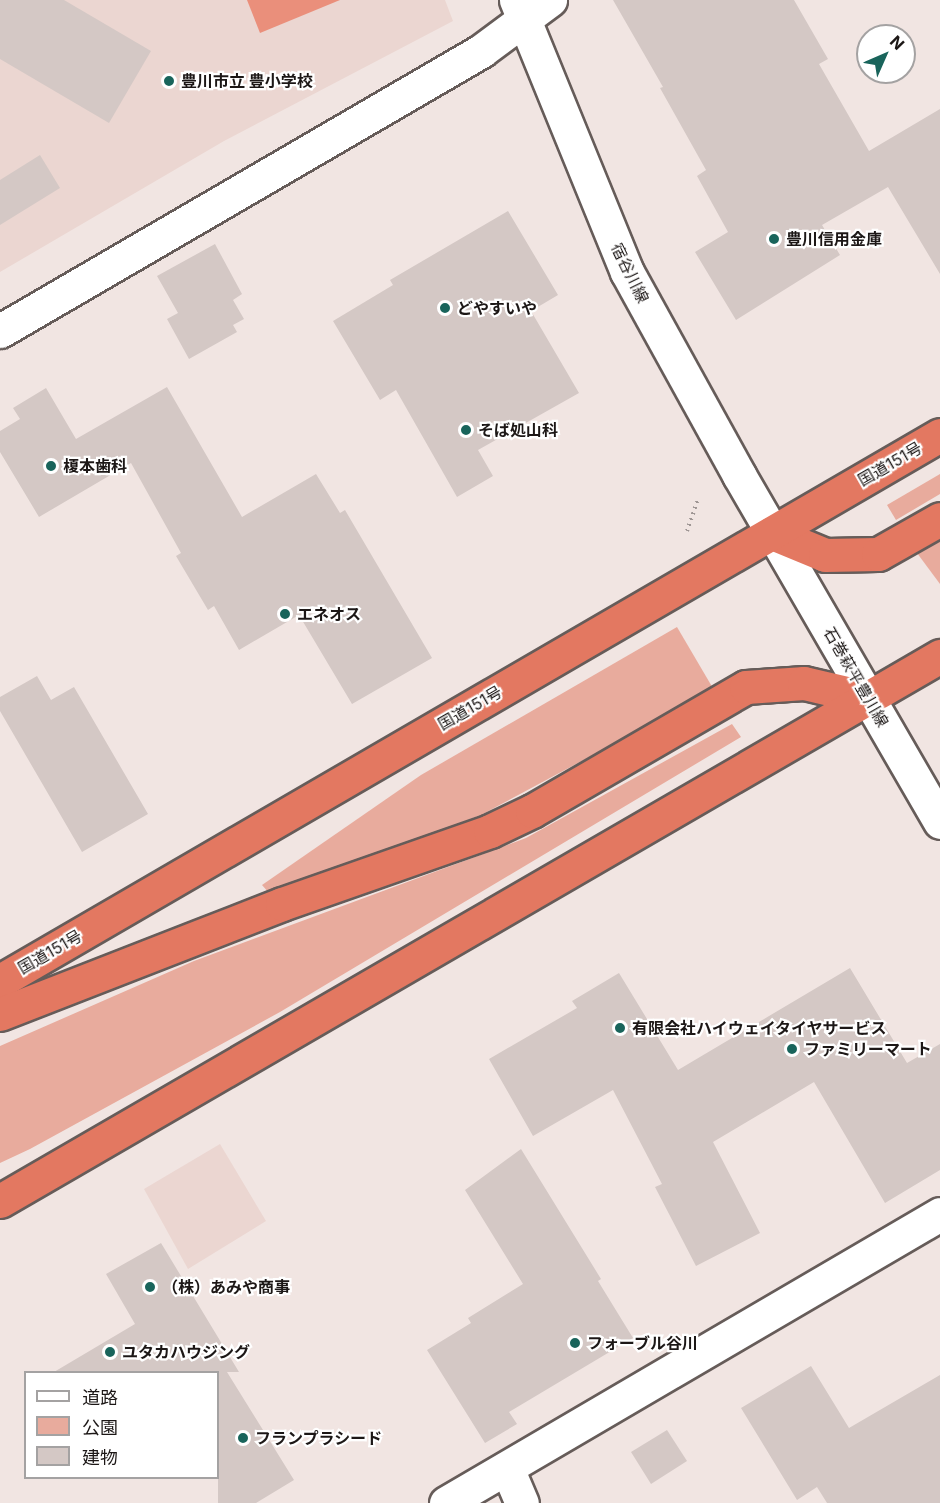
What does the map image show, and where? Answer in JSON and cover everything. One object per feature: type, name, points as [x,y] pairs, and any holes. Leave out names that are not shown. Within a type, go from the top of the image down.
[{"type":"highway","name":"国道151号","points":[[0,981],[940,435]]},
{"type":"highway","points":[[772,532],[825,555],[878,554],[940,519]]},
{"type":"highway","points":[[0,1201],[940,656]]},
{"type":"highway","points":[[0,1014],[282,904],[490,831],[532,811],[746,687],[804,683],[868,698]]},
{"type":"street","points":[[0,331],[481,51],[520,10],[550,0]]},
{"type":"street","name":"宿谷川線","points":[[520,10],[627,272],[772,532]]},
{"type":"street","name":"石巻萩平豊川線","points":[[772,532],[940,822]]},
{"type":"street","points":[[446,1503],[940,1214]]},
{"type":"street","points":[[507,1468],[522,1503]]},
{"type":"shaded area","name":"豊川市立 豊小学校","points":[[0,0],[445,0],[453,21],[224,141],[0,272]]},
{"type":"shaded area","points":[[247,0],[340,0],[260,33]]},
{"type":"shaded area","points":[[220,1144],[266,1221],[188,1269],[144,1189]]},
{"type":"green space","points":[[940,474],[940,494],[896,520],[887,505]]},
{"type":"green space","points":[[940,539],[940,584],[917,553]]},
{"type":"green space","points":[[677,627],[714,690],[481,815],[269,893],[262,885],[421,775]]},
{"type":"green space","points":[[732,724],[741,737],[280,1012],[30,1149],[0,1163],[0,1046],[194,961],[526,838]]},
{"type":"building","points":[[0,0],[64,0],[151,51],[109,123],[0,59]]},
{"type":"building","points":[[613,0],[794,0],[828,59],[819,64],[869,151],[940,109],[940,274],[888,187],[822,225],[840,255],[736,320],[695,252],[728,232],[697,176],[706,170],[660,88],[663,87]]},
{"type":"building","points":[[40,155],[60,188],[0,225],[0,180]]},
{"type":"building","points":[[508,211],[558,295],[531,311],[579,393],[478,450],[493,476],[457,497],[396,390],[380,400],[333,321],[393,285],[390,280]]},
{"type":"building","points":[[215,244],[242,294],[233,300],[244,319],[233,325],[237,332],[189,359],[167,319],[178,313],[157,276]]},
{"type":"building","points":[[167,387],[242,517],[316,474],[340,513],[345,510],[432,658],[352,704],[299,615],[239,650],[214,606],[208,610],[176,556],[181,553],[131,463],[39,517],[0,452],[0,431],[20,419],[13,408],[46,388],[76,439]]},
{"type":"building","points":[[37,676],[51,700],[74,687],[148,814],[82,852],[0,711],[0,697]]},
{"type":"building","points":[[850,968],[907,1063],[940,1044],[940,1170],[885,1203],[814,1082],[713,1142],[760,1233],[696,1266],[655,1187],[662,1184],[613,1090],[533,1136],[489,1059],[577,1008],[572,1001],[619,973],[678,1070]]},
{"type":"building","points":[[521,1149],[601,1279],[598,1281],[633,1338],[509,1412],[517,1424],[485,1443],[427,1350],[471,1323],[468,1318],[523,1284],[465,1190]]},
{"type":"building","points":[[161,1243],[239,1372],[227,1372],[294,1480],[256,1503],[218,1503],[219,1371],[56,1371],[135,1324],[106,1274]]},
{"type":"building","points":[[811,1366],[849,1428],[940,1375],[940,1503],[827,1503],[817,1487],[797,1500],[741,1408]]},
{"type":"building","points":[[667,1430],[687,1461],[651,1484],[631,1452]]},
{"type":"place","name":"豊川市立 豊小学校","points":[[169,81]]},
{"type":"place","name":"豊川信用金庫","points":[[774,239]]},
{"type":"place","name":"どやすいや","points":[[445,308]]},
{"type":"place","name":"そば処山科","points":[[466,430]]},
{"type":"place","name":"榎本歯科","points":[[51,466]]},
{"type":"place","name":"エネオス","points":[[285,614]]},
{"type":"place","name":"有限会社ハイウェイタイヤサービス","points":[[620,1028]]},
{"type":"place","name":"ファミリーマート","points":[[792,1049]]},
{"type":"place","name":"（株）あみや商事","points":[[150,1287]]},
{"type":"place","name":"フォーブル谷川","points":[[575,1343]]},
{"type":"place","name":"ユタカハウジング","points":[[110,1352]]},
{"type":"place","name":"フランプラシード","points":[[243,1438]]}]
